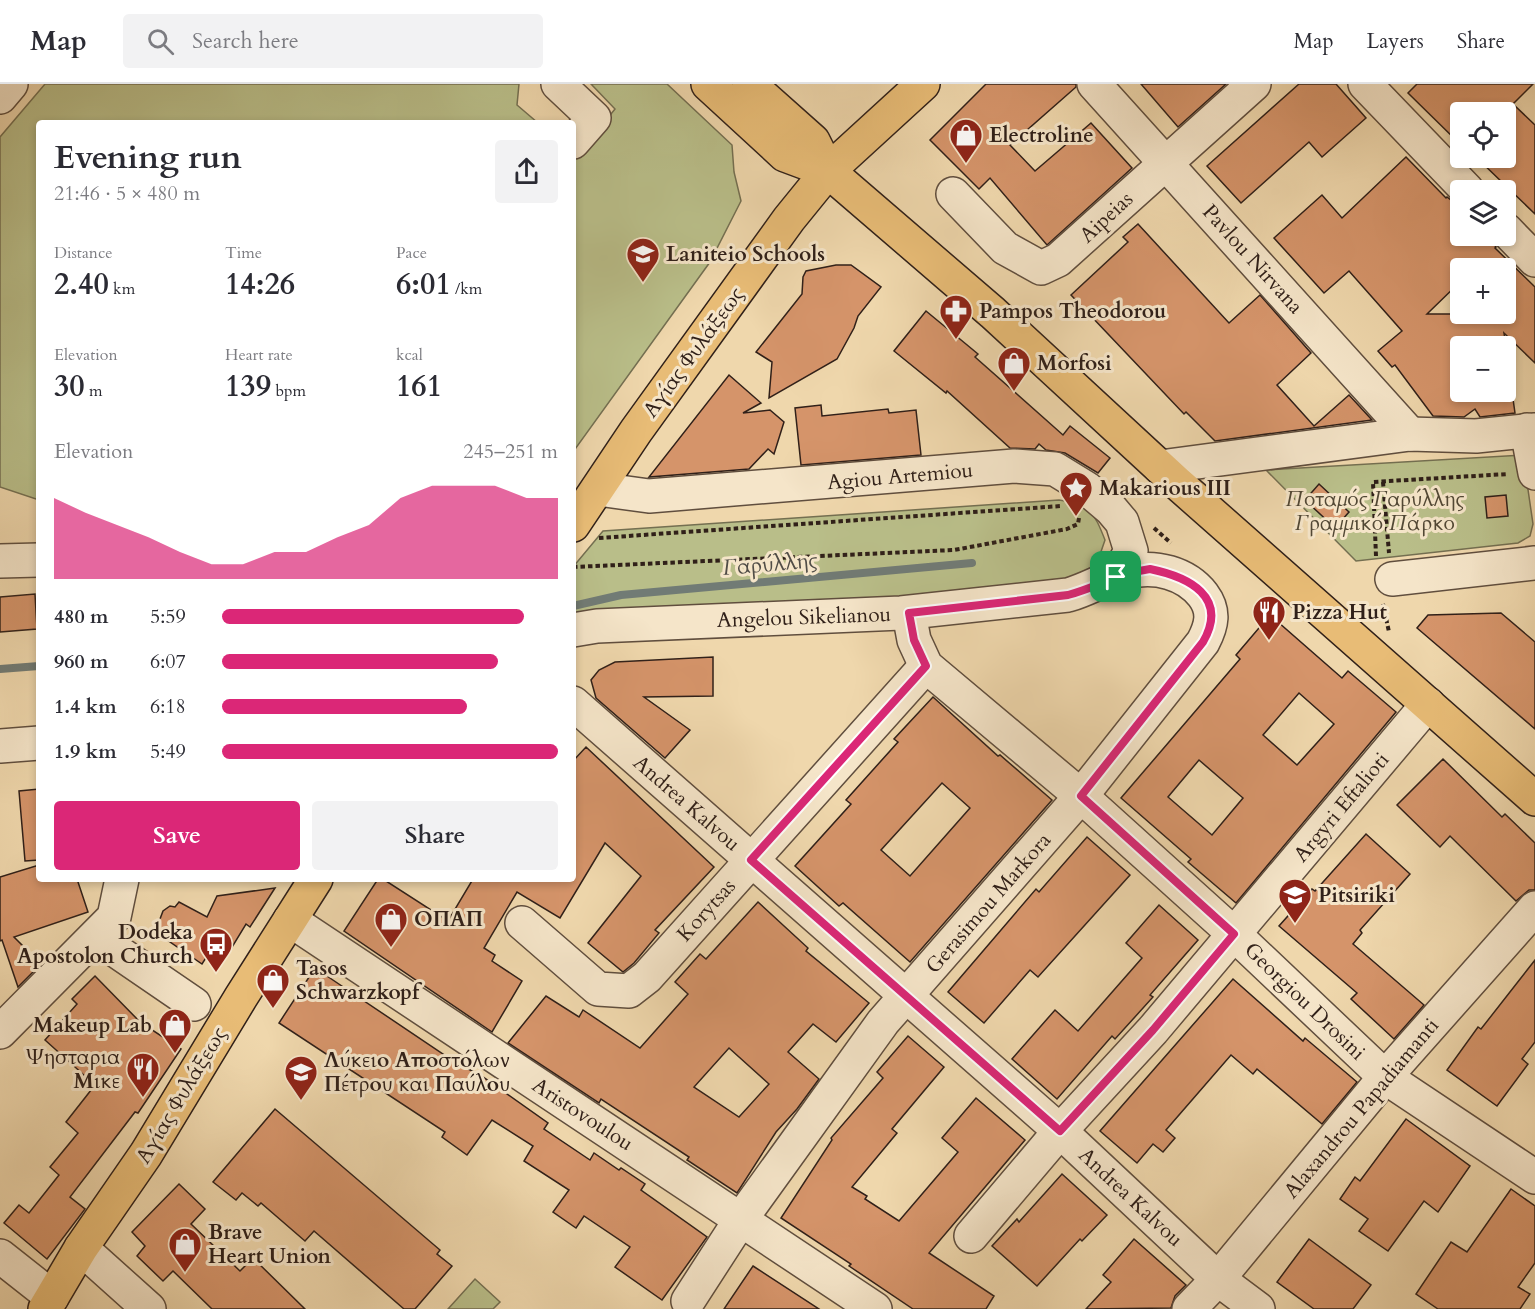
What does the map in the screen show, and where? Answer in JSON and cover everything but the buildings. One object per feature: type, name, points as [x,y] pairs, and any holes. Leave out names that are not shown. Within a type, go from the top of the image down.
[{"type":"main road","points":[[708,84],[785,155],[828,171],[993,313],[1160,467],[1535,799]]},
{"type":"main road","points":[[749,84],[776,96],[813,141],[828,171]]},
{"type":"main road","name":"Αγίας Φυλάξεως","points":[[586,532],[598,489],[636,431],[782,229],[828,171],[923,84]]},
{"type":"main road","name":"Αγίας Φυλάξεως","points":[[49,1303],[81,1248],[146,1154],[314,882]]},
{"type":"street","points":[[0,96],[11,84]]},
{"type":"street","points":[[558,84],[594,118],[576,139]]},
{"type":"street","name":"Pavlou Nirvana","points":[[1094,84],[1410,434]]},
{"type":"street","name":"Aipeias","points":[[953,194],[1005,248],[1041,268],[1058,261],[1254,84]]},
{"type":"street","points":[[1365,84],[1457,180]]},
{"type":"street","points":[[1516,240],[1535,260]]},
{"type":"street","points":[[1160,467],[1410,434],[1476,436],[1531,430],[1535,473]]},
{"type":"street","name":"Agiou Artemiou","points":[[598,489],[649,496],[1014,466],[1055,469],[1111,509],[1122,522],[1131,551],[1116,577]]},
{"type":"street","points":[[0,561],[36,560]]},
{"type":"street","points":[[1383,579],[1535,564]]},
{"type":"street","name":"Angelou Sikelianou","points":[[576,630],[609,625],[909,613],[1068,595],[1127,572],[1150,569],[1174,574],[1196,586],[1207,601],[1212,616],[1211,628]]},
{"type":"street","points":[[909,613],[914,640],[926,666]]},
{"type":"street","name":"Gerasimou Markora","points":[[688,1301],[741,1219],[883,1022],[1081,796],[1203,642],[1211,628]]},
{"type":"street","name":"Georgiou Drosini","points":[[926,666],[1081,796],[1234,934],[1385,1077],[1535,1177]]},
{"type":"street","name":"Korytsas","points":[[522,923],[598,989],[629,991],[647,977],[926,666]]},
{"type":"street","name":"Argyri Eftalioti","points":[[971,1236],[1060,1131],[1153,1030],[1428,704]]},
{"type":"street","name":"Andrea Kalvou","points":[[576,706],[1060,1131],[1218,1279],[1258,1309]]},
{"type":"street","points":[[0,746],[36,743]]},
{"type":"street","points":[[0,1032],[114,917],[121,882]]},
{"type":"street","name":"Alaxandrou Papadiamanti","points":[[1189,1309],[1218,1279],[1385,1077],[1535,908]]},
{"type":"street","name":"Aristovoulou","points":[[290,920],[875,1309]]},
{"type":"street","points":[[96,937],[194,1004]]},
{"type":"street","points":[[81,1248],[149,1309]]},
{"type":"street","points":[[0,1256],[49,1303]]},
{"type":"path","points":[[1389,633],[1373,482],[1535,473]]},
{"type":"path","points":[[1383,482],[1383,579]]},
{"type":"path","points":[[586,532],[1069,506],[1083,487]]},
{"type":"path","points":[[576,567],[954,550],[1078,524],[1083,487]]},
{"type":"green space","points":[[45,84],[519,84],[517,105],[534,120],[36,120],[36,499],[0,487],[0,137]]},
{"type":"green space","points":[[591,84],[667,84],[732,145],[734,172],[741,201],[710,262],[576,448],[576,157],[615,109]]},
{"type":"green space","name":"Ποταμός Γαρύλλης Γραμμικό Πάρκο","points":[[1523,455],[1533,524],[1530,536],[1518,543],[1356,561],[1266,470]]},
{"type":"green space","points":[[1059,500],[1078,504],[1090,511],[1098,522],[1105,540],[1095,569],[1081,583],[576,622],[576,563],[603,531]]},
{"type":"green space","points":[[475,1279],[500,1302],[493,1309],[448,1309]]},
{"type":"waterway","name":"Γαρύλλης","points":[[576,605],[621,595],[972,563]]},
{"type":"waterway","name":"Γαρύλλης","points":[[0,669],[36,666]]},
{"type":"place","name":"Electroline","points":[[966,164]]},
{"type":"place","name":"Laniteio Schools","points":[[643,283]]},
{"type":"place","name":"Pampos Theodorou","points":[[956,340]]},
{"type":"place","name":"Morfosi","points":[[1014,392]]},
{"type":"place","name":"Makarious III","points":[[1076,517]]},
{"type":"place","name":"Pizza Hut","points":[[1269,641]]},
{"type":"place","name":"Pitsiriki","points":[[1295,924]]},
{"type":"place","name":"ΟΠΑΠ","points":[[391,948]]},
{"type":"place","name":"Dodeka Apostolon Church","points":[[216,973]]},
{"type":"place","name":"Tasos Schwarzkopf","points":[[273,1009]]},
{"type":"place","name":"Makeup Lab","points":[[175,1054]]},
{"type":"place","name":"Ψησταρια Μικε","points":[[143,1098]]},
{"type":"place","name":"Λύκειο Αποστόλων Πέτρου και Παύλου","points":[[301,1101]]},
{"type":"place","name":"Brave Heart Union","points":[[185,1273]]},
{"type":"route","points":[[1150,569],[1174,574],[1196,586],[1207,601],[1212,616],[1211,628],[1203,642],[1081,796],[1234,934],[1153,1030],[1060,1131],[751,860],[926,666],[914,640],[909,613],[1068,595],[1084,591],[1116,577],[1127,572],[1150,569]]}]
